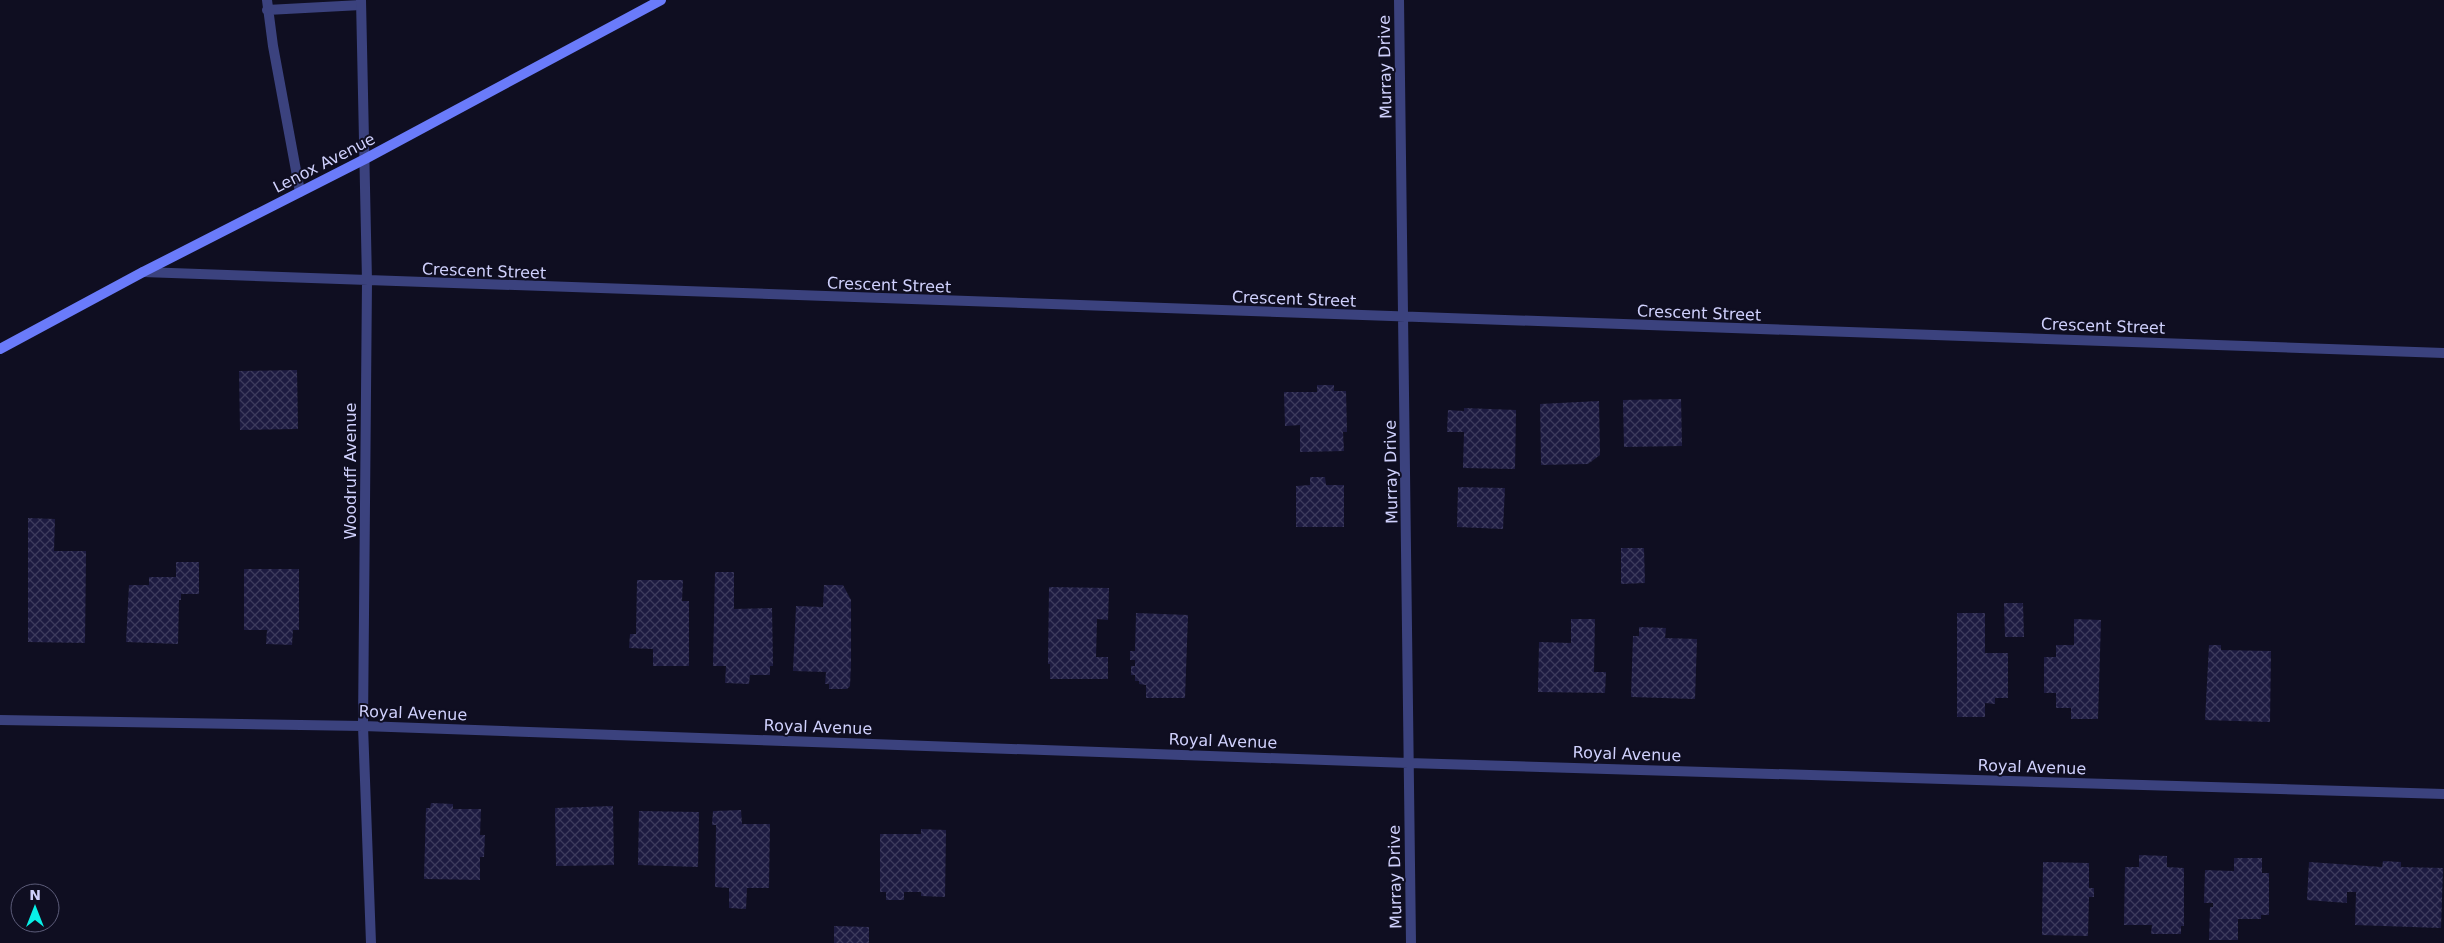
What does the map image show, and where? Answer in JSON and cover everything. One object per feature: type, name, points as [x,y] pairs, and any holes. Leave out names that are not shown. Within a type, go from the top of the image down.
[{"type":"main road","name":"Lenox Avenue","points":[[0,350],[143,272],[365,159],[661,0]]},
{"type":"street","name":"Murray Drive","points":[[1399,0],[1411,943]]},
{"type":"street","name":"Woodruff Avenue","points":[[361,3],[367,282],[363,726],[371,943]]},
{"type":"street","points":[[300,192],[267,5],[361,3]]},
{"type":"street","name":"Crescent Street","points":[[143,272],[367,282],[2444,353]]},
{"type":"street","name":"Royal Avenue","points":[[0,720],[363,726],[1408,762],[2444,794]]},
{"type":"building","points":[[297,370],[298,429],[240,430],[239,371]]},
{"type":"building","points":[[1317,385],[1334,385],[1334,391],[1346,391],[1347,432],[1343,432],[1344,451],[1300,452],[1300,425],[1285,426],[1284,392],[1317,392]]},
{"type":"building","points":[[1681,399],[1682,446],[1624,447],[1623,400]]},
{"type":"building","points":[[1599,401],[1600,455],[1588,464],[1541,465],[1540,404]]},
{"type":"building","points":[[1464,408],[1516,410],[1515,469],[1463,468],[1464,432],[1447,432],[1448,410],[1464,411]]},
{"type":"building","points":[[1310,477],[1325,477],[1326,485],[1344,485],[1344,527],[1296,527],[1296,486],[1310,485]]},
{"type":"building","points":[[1458,487],[1505,488],[1503,529],[1457,527]]},
{"type":"building","points":[[28,518],[55,519],[54,551],[86,551],[85,643],[28,642]]},
{"type":"building","points":[[1621,548],[1644,548],[1645,583],[1621,584]]},
{"type":"building","points":[[176,562],[199,562],[199,594],[181,594],[181,600],[179,600],[178,644],[126,642],[129,585],[149,585],[149,577],[176,577]]},
{"type":"building","points":[[244,569],[299,569],[299,630],[293,630],[292,645],[266,644],[267,630],[244,630]]},
{"type":"building","points":[[715,572],[734,572],[734,609],[772,608],[773,666],[770,666],[770,675],[750,675],[749,684],[725,683],[726,666],[713,666]]},
{"type":"building","points":[[637,580],[683,580],[682,601],[689,601],[689,666],[653,666],[653,649],[629,648],[630,634],[636,634]]},
{"type":"building","points":[[824,585],[843,585],[851,600],[851,664],[850,686],[847,689],[829,689],[829,684],[825,684],[826,672],[793,671],[796,606],[823,607]]},
{"type":"building","points":[[1049,587],[1109,588],[1108,620],[1097,619],[1096,657],[1108,657],[1108,679],[1050,679],[1050,664],[1048,664]]},
{"type":"building","points":[[2004,603],[2023,603],[2024,637],[2005,637]]},
{"type":"building","points":[[1136,613],[1188,615],[1185,698],[1146,698],[1146,685],[1139,684],[1139,681],[1135,681],[1135,675],[1131,675],[1131,666],[1135,666],[1135,660],[1130,660],[1130,651],[1135,651]]},
{"type":"building","points":[[1957,613],[1985,613],[1985,653],[2008,653],[2008,698],[1995,698],[1995,704],[1985,703],[1985,717],[1957,717]]},
{"type":"building","points":[[1571,619],[1595,619],[1594,672],[1606,672],[1605,693],[1538,692],[1539,642],[1571,643]]},
{"type":"building","points":[[2074,619],[2101,620],[2098,719],[2071,719],[2071,708],[2056,708],[2056,693],[2044,693],[2044,657],[2056,657],[2056,645],[2074,645]]},
{"type":"building","points":[[1639,627],[1666,628],[1665,638],[1697,639],[1695,699],[1631,697],[1633,636],[1639,636]]},
{"type":"building","points":[[2209,645],[2221,645],[2221,650],[2271,651],[2270,722],[2205,720]]},
{"type":"building","points":[[431,803],[453,804],[453,809],[481,809],[480,835],[485,835],[484,857],[480,857],[480,880],[424,879],[426,808],[430,808]]},
{"type":"building","points":[[613,806],[614,865],[556,866],[555,808]]},
{"type":"building","points":[[741,810],[742,824],[770,824],[769,888],[747,888],[746,909],[729,908],[729,888],[715,887],[716,825],[712,825],[713,811]]},
{"type":"building","points":[[639,811],[699,812],[698,867],[638,865]]},
{"type":"building","points":[[921,829],[946,830],[945,897],[921,896],[921,892],[904,892],[904,900],[886,900],[886,892],[880,892],[880,834],[921,834]]},
{"type":"building","points":[[2139,855],[2167,856],[2167,867],[2184,868],[2184,926],[2181,926],[2181,934],[2151,934],[2152,925],[2124,925],[2125,867],[2139,867]]},
{"type":"building","points":[[2234,858],[2262,858],[2262,873],[2269,873],[2269,915],[2261,915],[2261,919],[2238,919],[2238,940],[2209,940],[2210,907],[2213,907],[2213,903],[2204,903],[2205,870],[2234,871]]},
{"type":"building","points":[[2383,861],[2401,862],[2401,867],[2443,868],[2441,928],[2355,925],[2356,892],[2347,892],[2347,903],[2307,900],[2309,862],[2382,867]]},
{"type":"building","points":[[2043,862],[2089,863],[2089,888],[2094,888],[2094,897],[2089,897],[2088,936],[2042,935]]},
{"type":"building","points":[[834,926],[869,927],[869,943],[834,943]]}]
